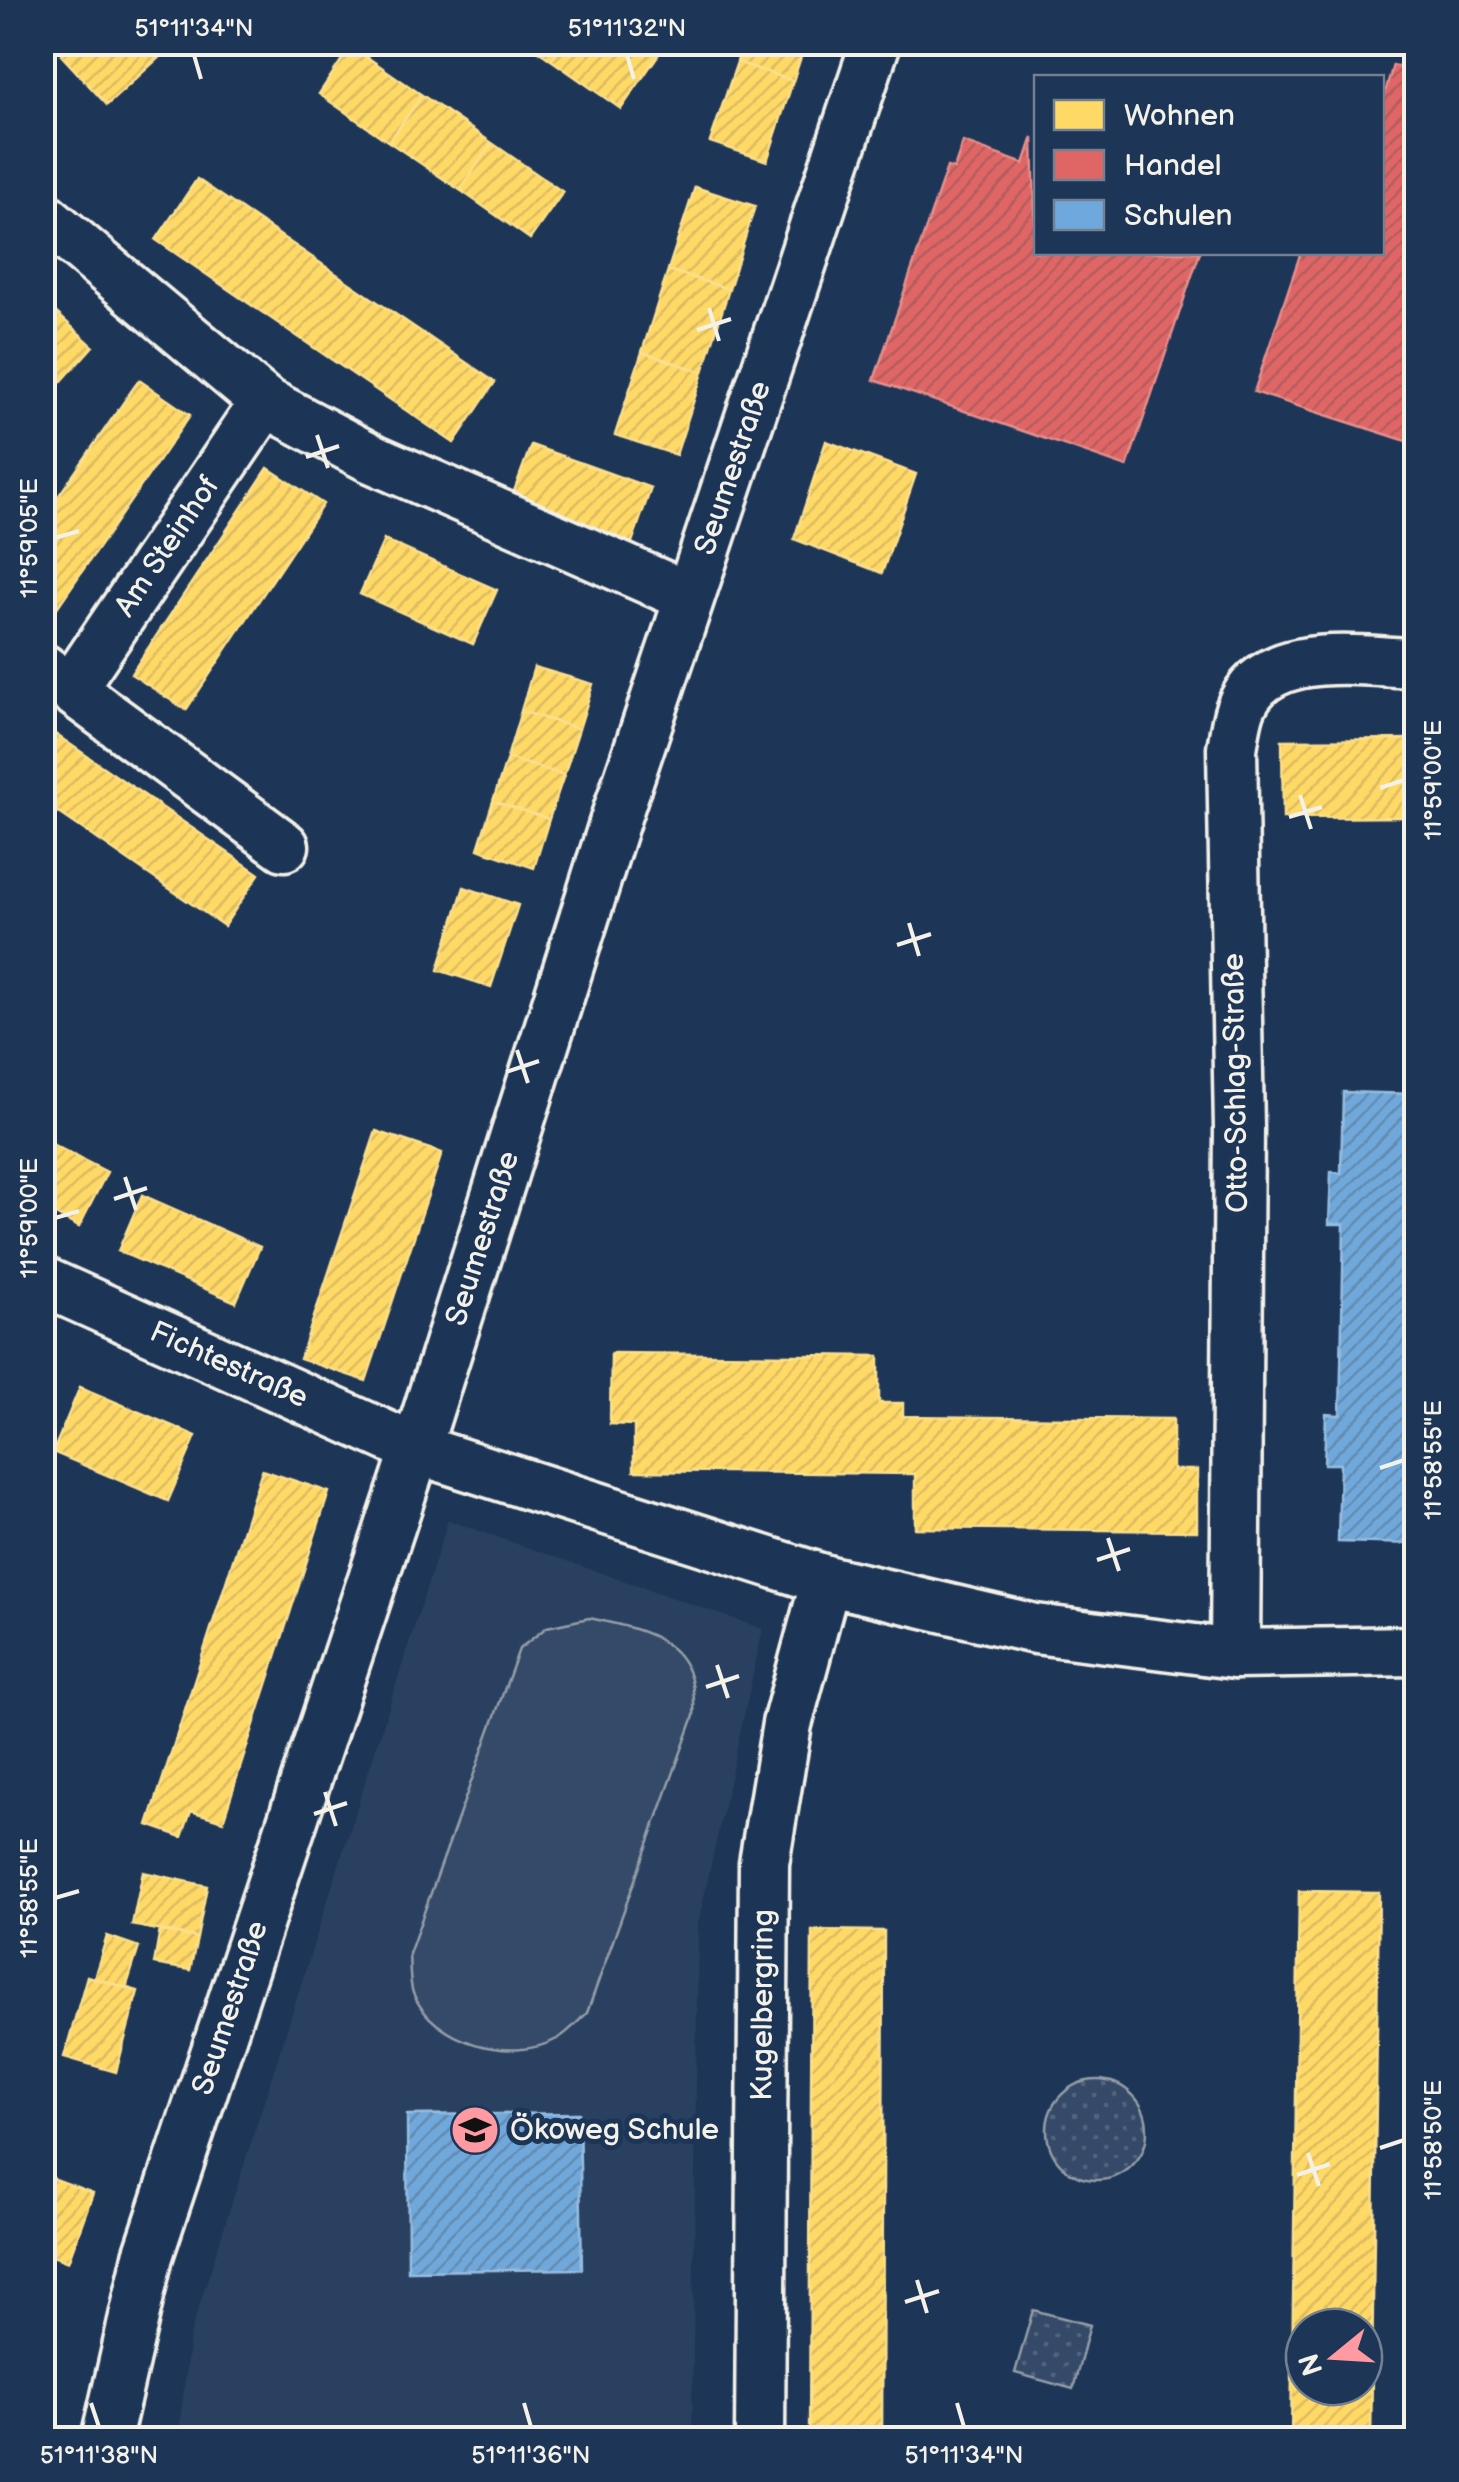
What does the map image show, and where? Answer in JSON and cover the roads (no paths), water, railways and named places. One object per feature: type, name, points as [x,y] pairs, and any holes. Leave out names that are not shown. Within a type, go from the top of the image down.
[{"type":"street","name":"Seumestraße","points":[[106,2440],[148,2256],[416,1448],[689,597],[876,42]]},
{"type":"street","points":[[42,216],[265,402],[368,457],[689,597]]},
{"type":"street","name":"Am Steinhof","points":[[265,402],[57,679],[284,846]]},
{"type":"street","name":"Otto-Schlag-Straße","points":[[1235,1654],[1239,1128],[1232,749],[1240,708],[1258,681],[1277,668],[1336,661],[1416,663]]},
{"type":"street","name":"Fichtestraße","points":[[42,1281],[416,1448]]},
{"type":"street","points":[[416,1448],[826,1580],[1035,1629],[1235,1654],[1416,1651]]},
{"type":"street","name":"Kugelbergring","points":[[760,2440],[764,1863],[787,1724],[826,1580]]},
{"type":"place","name":"Ökoweg Schule","points":[[475,2130]]}]
